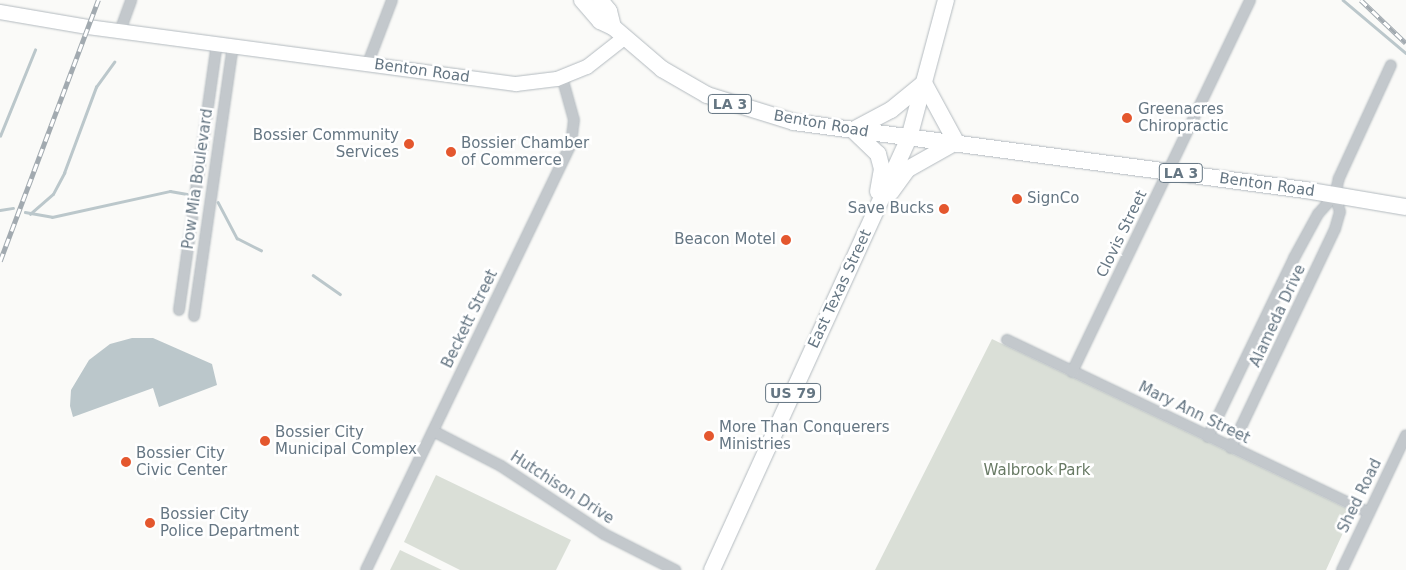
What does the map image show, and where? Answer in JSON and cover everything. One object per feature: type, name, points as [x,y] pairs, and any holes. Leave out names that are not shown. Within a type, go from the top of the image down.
[{"type":"main road","name":"LA 3","points":[[582,0],[600,21],[619,32]]},
{"type":"main road","name":"LA 3","points":[[600,0],[609,11],[619,32]]},
{"type":"main road","name":"East Texas Street","points":[[712,570],[910,138],[946,0]]},
{"type":"main road","name":"Benton Road","points":[[0,12],[120,31],[516,84],[562,77],[587,68],[619,32],[662,69],[707,95],[794,122],[910,138],[956,142],[1335,194],[1406,207]]},
{"type":"main road","points":[[924,83],[956,142],[908,169],[874,216],[881,162],[873,147],[853,130],[891,110],[924,83]]},
{"type":"street","points":[[120,31],[131,0]]},
{"type":"street","points":[[368,63],[392,0]]},
{"type":"street","name":"Clovis Street","points":[[1072,372],[1250,0]]},
{"type":"street","name":"Pow Mia Boulevard","points":[[180,310],[217,44]]},
{"type":"street","name":"Pow Mia Boulevard","points":[[194,316],[233,46]]},
{"type":"street","name":"Alameda Drive","points":[[1208,437],[1294,258],[1318,214],[1335,194],[1342,169],[1391,65]]},
{"type":"street","name":"Beckett Street","points":[[366,570],[571,144],[574,120],[562,77]]},
{"type":"street","name":"Alameda Drive","points":[[1231,448],[1335,229],[1340,212],[1335,194]]},
{"type":"street","name":"Mary Ann Street","points":[[1007,340],[1369,513]]},
{"type":"street","name":"Hutchison Drive","points":[[433,431],[501,466],[604,534],[675,570]]},
{"type":"street","name":"Shed Road","points":[[1342,570],[1406,435]]},
{"type":"green space","name":"Walbrook Park","points":[[992,339],[1346,508],[1350,514],[1347,514],[1347,524],[1326,570],[875,570]]},
{"type":"green space","points":[[436,475],[571,540],[556,570],[460,570],[404,542]]},
{"type":"green space","points":[[400,550],[442,570],[390,570]]},
{"type":"shaded area","points":[[132,338],[153,338],[212,364],[217,385],[159,407],[153,388],[73,417],[70,406],[71,390],[89,360],[110,344]]},
{"type":"waterway","points":[[1343,0],[1406,53]]},
{"type":"waterway","points":[[0,136],[35,50]]},
{"type":"waterway","points":[[30,214],[53,194],[64,173],[96,87],[114,62]]},
{"type":"waterway","points":[[25,212],[52,217],[170,191],[187,194]]},
{"type":"waterway","points":[[218,202],[237,238],[261,250]]},
{"type":"waterway","points":[[0,210],[13,208]]},
{"type":"waterway","points":[[313,275],[340,294]]},
{"type":"railway","points":[[0,261],[98,0]]},
{"type":"railway","points":[[1361,0],[1406,43]]},
{"type":"place","name":"Greenacres Chiropractic","points":[[1127,118]]},
{"type":"place","name":"Bossier Community Services","points":[[409,144]]},
{"type":"place","name":"Bossier Chamber of Commerce","points":[[451,152]]},
{"type":"place","name":"SignCo","points":[[1017,199]]},
{"type":"place","name":"Save Bucks","points":[[944,209]]},
{"type":"place","name":"Beacon Motel","points":[[786,240]]},
{"type":"place","name":"More Than Conquerers Ministries","points":[[709,436]]},
{"type":"place","name":"Bossier City Municipal Complex","points":[[265,441]]},
{"type":"place","name":"Bossier City Civic Center","points":[[126,462]]},
{"type":"place","name":"Bossier City Police Department","points":[[150,523]]}]
